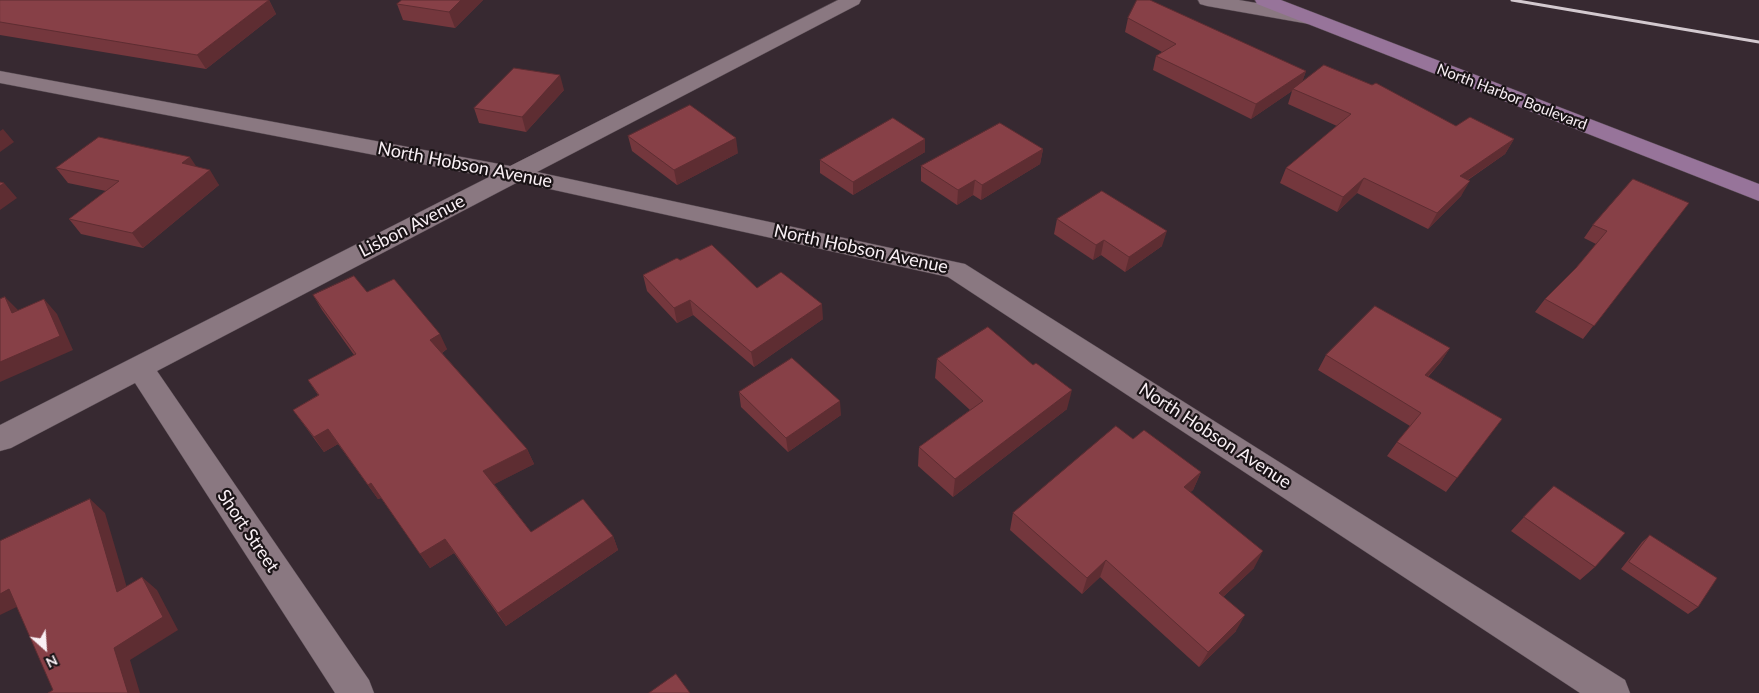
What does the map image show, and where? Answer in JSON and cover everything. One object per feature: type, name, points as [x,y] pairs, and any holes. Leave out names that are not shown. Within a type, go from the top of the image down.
[{"type":"main road","name":"North Harbor Boulevard","points":[[1264,0],[1759,193]]},
{"type":"street","name":"Lisbon Avenue","points":[[0,439],[852,0]]},
{"type":"street","points":[[1207,0],[1309,18]]},
{"type":"street","name":"North Hobson Avenue","points":[[0,77],[513,174],[956,270],[1612,693]]},
{"type":"street","name":"Short Street","points":[[140,368],[356,693]]},
{"type":"building","points":[[0,0],[269,0],[197,55],[0,22]]},
{"type":"building","points":[[402,0],[461,0],[449,12],[397,4]]},
{"type":"building","points":[[1137,0],[1150,0],[1306,71],[1256,104],[1156,56],[1176,44],[1128,18]]},
{"type":"building","points":[[1324,65],[1372,85],[1376,83],[1456,126],[1470,117],[1514,139],[1460,176],[1470,181],[1437,213],[1364,178],[1343,197],[1286,168],[1351,114],[1293,89]]},
{"type":"building","points":[[514,68],[560,75],[522,117],[474,108]]},
{"type":"building","points":[[690,105],[736,138],[674,170],[628,136]]},
{"type":"building","points":[[893,118],[925,139],[853,182],[820,160]]},
{"type":"building","points":[[1000,123],[1043,149],[982,185],[975,180],[958,190],[921,166]]},
{"type":"building","points":[[99,137],[190,157],[182,163],[210,170],[132,233],[69,219],[119,181],[56,168]]},
{"type":"building","points":[[1633,179],[1689,203],[1594,326],[1545,299],[1576,268],[1607,231],[1593,225]]},
{"type":"building","points":[[1102,191],[1167,231],[1129,257],[1104,240],[1096,245],[1057,219]]},
{"type":"building","points":[[712,245],[757,288],[781,272],[822,304],[751,352],[690,300],[674,308],[643,275],[677,258],[680,260]]},
{"type":"building","points":[[354,276],[367,292],[394,279],[440,334],[430,340],[527,449],[483,471],[531,532],[583,499],[613,536],[498,613],[445,539],[420,554],[371,483],[368,485],[328,429],[314,437],[293,410],[319,395],[308,380],[356,354],[313,295]]},
{"type":"building","points":[[5,297],[12,313],[44,299],[60,336],[0,362],[0,299]]},
{"type":"building","points":[[1375,306],[1450,348],[1425,375],[1502,419],[1457,478],[1397,442],[1421,413],[1326,355]]},
{"type":"building","points":[[988,327],[1033,365],[1036,363],[1072,390],[955,479],[919,447],[983,401],[937,359]]},
{"type":"building","points":[[792,358],[840,401],[786,438],[739,392]]},
{"type":"building","points":[[1116,426],[1133,439],[1144,430],[1201,472],[1184,487],[1263,551],[1219,593],[1245,615],[1208,652],[1106,560],[1087,578],[1013,513]]},
{"type":"building","points":[[1554,486],[1625,533],[1595,567],[1524,517]]},
{"type":"building","points":[[90,499],[117,592],[142,577],[163,617],[114,648],[128,693],[48,693],[53,690],[9,589],[0,594],[0,541]]},
{"type":"building","points":[[1650,535],[1717,578],[1698,607],[1629,562]]},
{"type":"building","points":[[676,674],[690,693],[649,693]]},
{"type":"railway","points":[[1512,0],[1759,42]]}]
